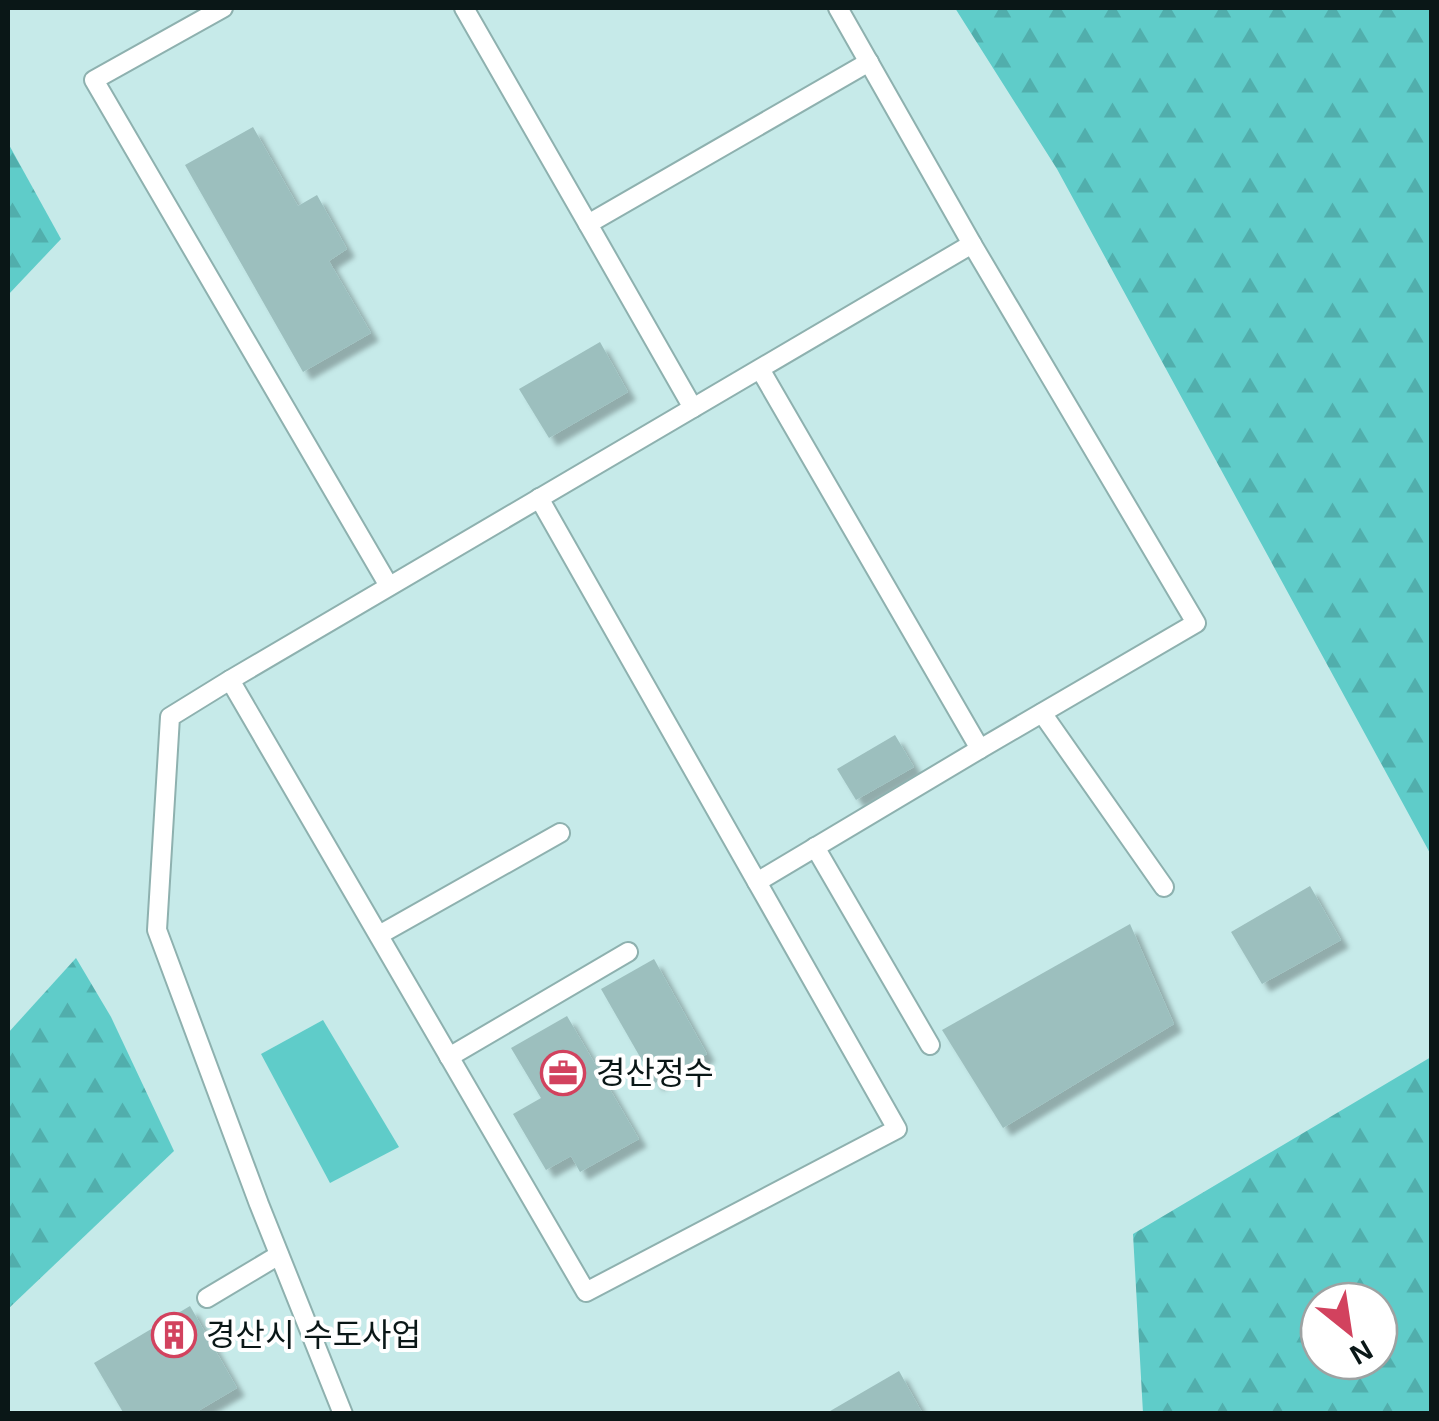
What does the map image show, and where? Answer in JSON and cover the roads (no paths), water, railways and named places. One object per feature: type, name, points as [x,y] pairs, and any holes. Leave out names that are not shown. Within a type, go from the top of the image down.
[{"type":"lane","points":[[223,8],[94,80],[389,586]]},
{"type":"lane","points":[[464,8],[692,408]]},
{"type":"lane","points":[[757,882],[1196,623],[838,8]]},
{"type":"lane","points":[[588,224],[868,62]]},
{"type":"lane","points":[[343,1414],[157,930],[170,717],[972,244]]},
{"type":"lane","points":[[760,368],[980,749]]},
{"type":"lane","points":[[230,680],[586,1292],[897,1130],[539,498]]},
{"type":"lane","points":[[1042,713],[1164,887]]},
{"type":"lane","points":[[379,936],[560,833]]},
{"type":"lane","points":[[815,847],[930,1045]]},
{"type":"lane","points":[[449,1056],[628,952]]},
{"type":"lane","points":[[207,1298],[279,1255]]},
{"type":"place","name":"경산정수","points":[[563,1073]]},
{"type":"place","name":"경산시 수도사업","points":[[174,1335]]}]
